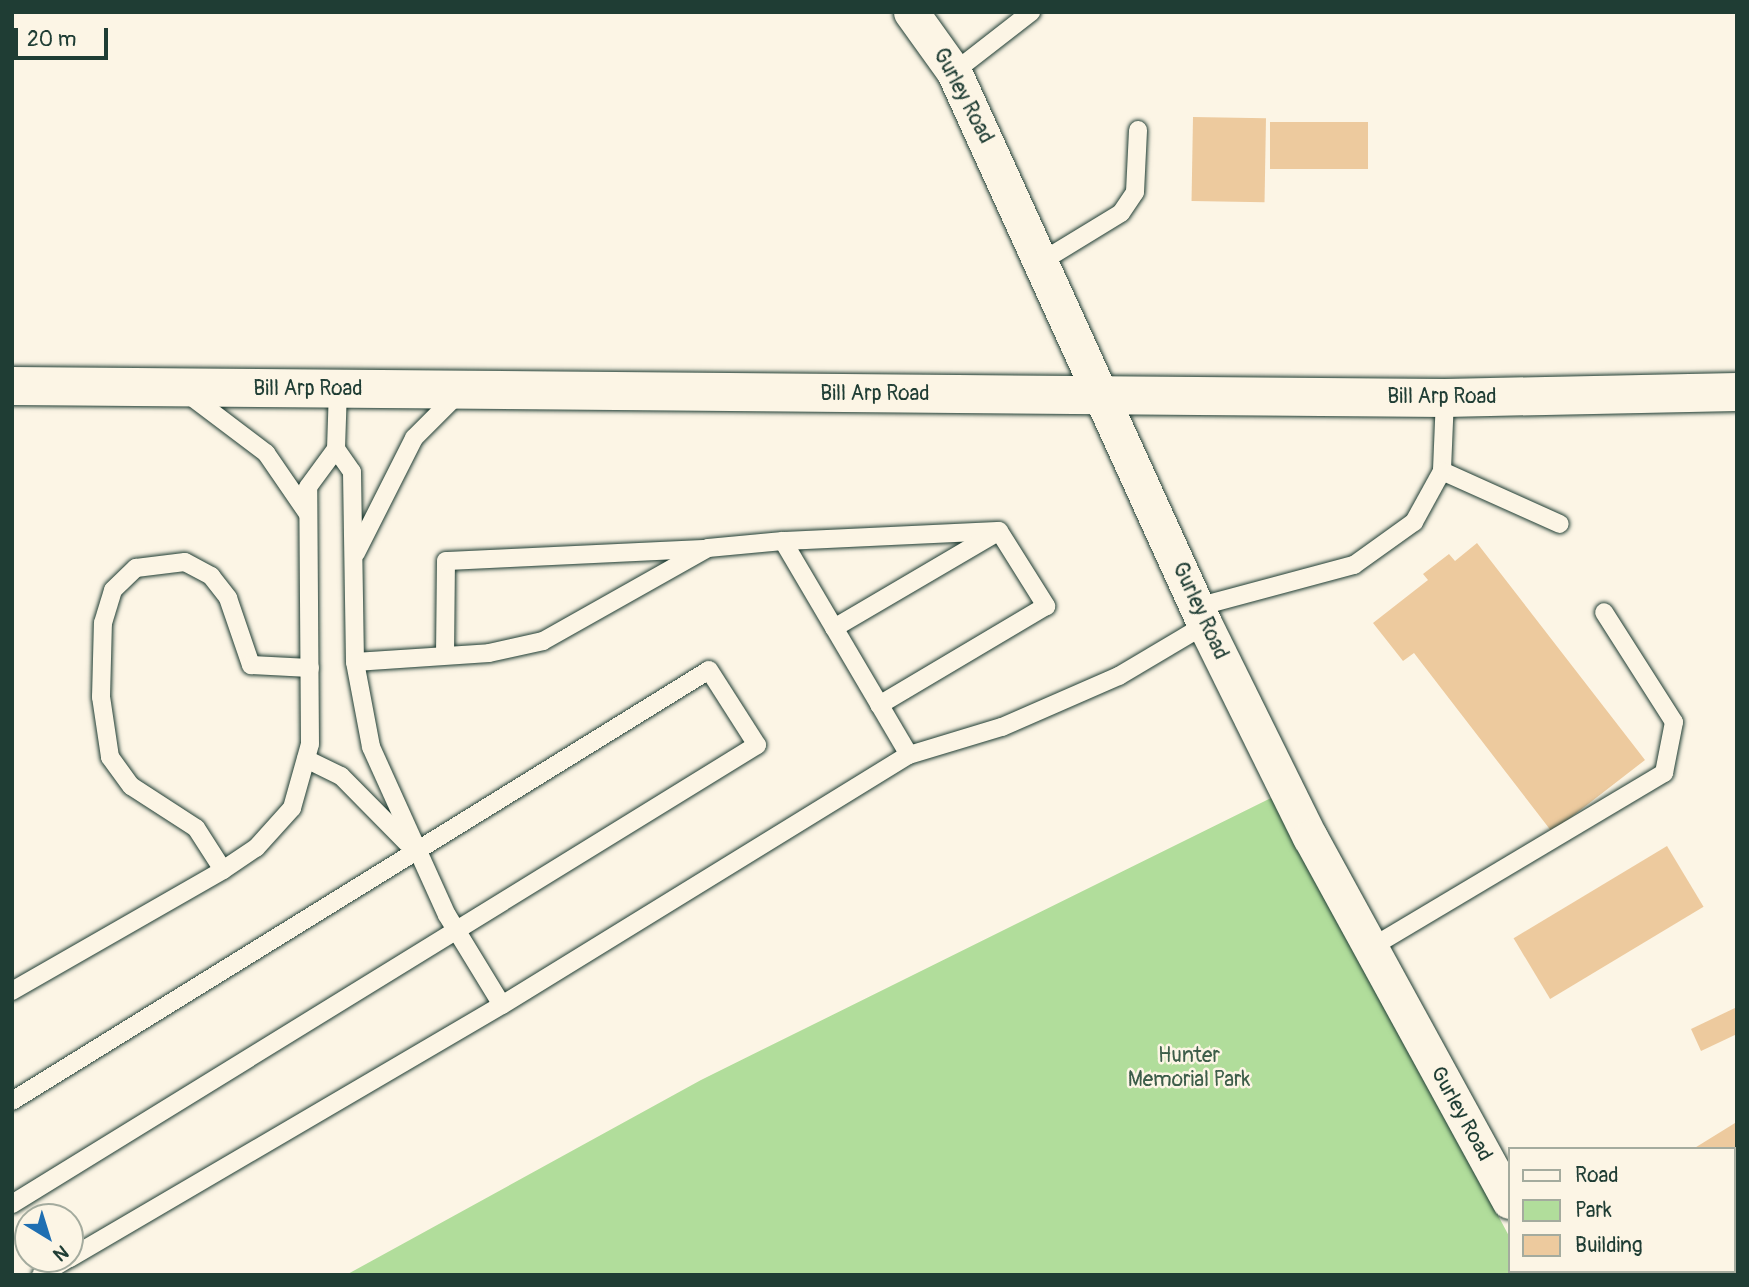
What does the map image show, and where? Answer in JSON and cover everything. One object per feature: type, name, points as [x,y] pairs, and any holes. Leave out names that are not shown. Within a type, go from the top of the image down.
[{"type":"main road","name":"Bill Arp Road","points":[[12,386],[1445,398],[1737,392]]},
{"type":"street","name":"Gurley Road","points":[[911,12],[954,72],[1045,260],[1201,616],[1367,950],[1508,1199]]},
{"type":"lane","points":[[954,72],[1031,12]]},
{"type":"lane","points":[[1045,260],[1121,213],[1135,191],[1138,130]]},
{"type":"lane","points":[[180,388],[265,453],[308,515]]},
{"type":"lane","points":[[12,991],[223,870],[256,848],[292,808],[306,759],[310,668],[308,487],[336,449],[338,390]]},
{"type":"lane","points":[[354,559],[414,438],[461,391]]},
{"type":"lane","points":[[84,1249],[502,1005],[909,755],[1002,727],[1096,686],[1201,616],[1354,565],[1413,522],[1442,471],[1445,398]]},
{"type":"lane","points":[[336,449],[352,472],[355,662],[371,747],[417,853],[454,927],[502,1005]]},
{"type":"lane","points":[[1442,471],[1560,524]]},
{"type":"lane","points":[[445,655],[446,561],[999,531]]},
{"type":"lane","points":[[834,628],[999,531]]},
{"type":"lane","points":[[879,705],[1046,606],[999,531]]},
{"type":"lane","points":[[783,541],[909,755]]},
{"type":"lane","points":[[355,662],[445,655],[543,641],[708,548]]},
{"type":"lane","points":[[223,870],[196,828],[131,786],[110,757],[101,696],[103,623],[113,590],[135,568],[185,562],[211,576],[228,598],[251,665],[310,668]]},
{"type":"lane","points":[[1367,950],[1664,773],[1674,722],[1604,612]]},
{"type":"lane","points":[[12,1101],[709,670],[757,745],[454,927],[12,1204]]},
{"type":"lane","points":[[306,759],[341,776],[417,853]]},
{"type":"green space","name":"Hunter Memorial Park","points":[[1287,790],[1398,1029],[1508,1234],[1508,1273],[1530,1275],[346,1275],[701,1080]]},
{"type":"building","points":[[1193,117],[1266,118],[1265,202],[1192,201]]},
{"type":"building","points":[[1270,122],[1368,122],[1368,169],[1270,169]]},
{"type":"building","points":[[1477,543],[1645,760],[1552,832],[1414,653],[1403,661],[1373,623],[1428,580],[1423,574],[1449,554],[1455,561]]},
{"type":"building","points":[[1667,846],[1704,907],[1550,999],[1514,938]]},
{"type":"building","points":[[1737,1007],[1737,1034],[1701,1051],[1691,1029]]},
{"type":"building","points":[[1735,1123],[1737,1125],[1737,1269],[1735,1147],[1696,1147]]}]
